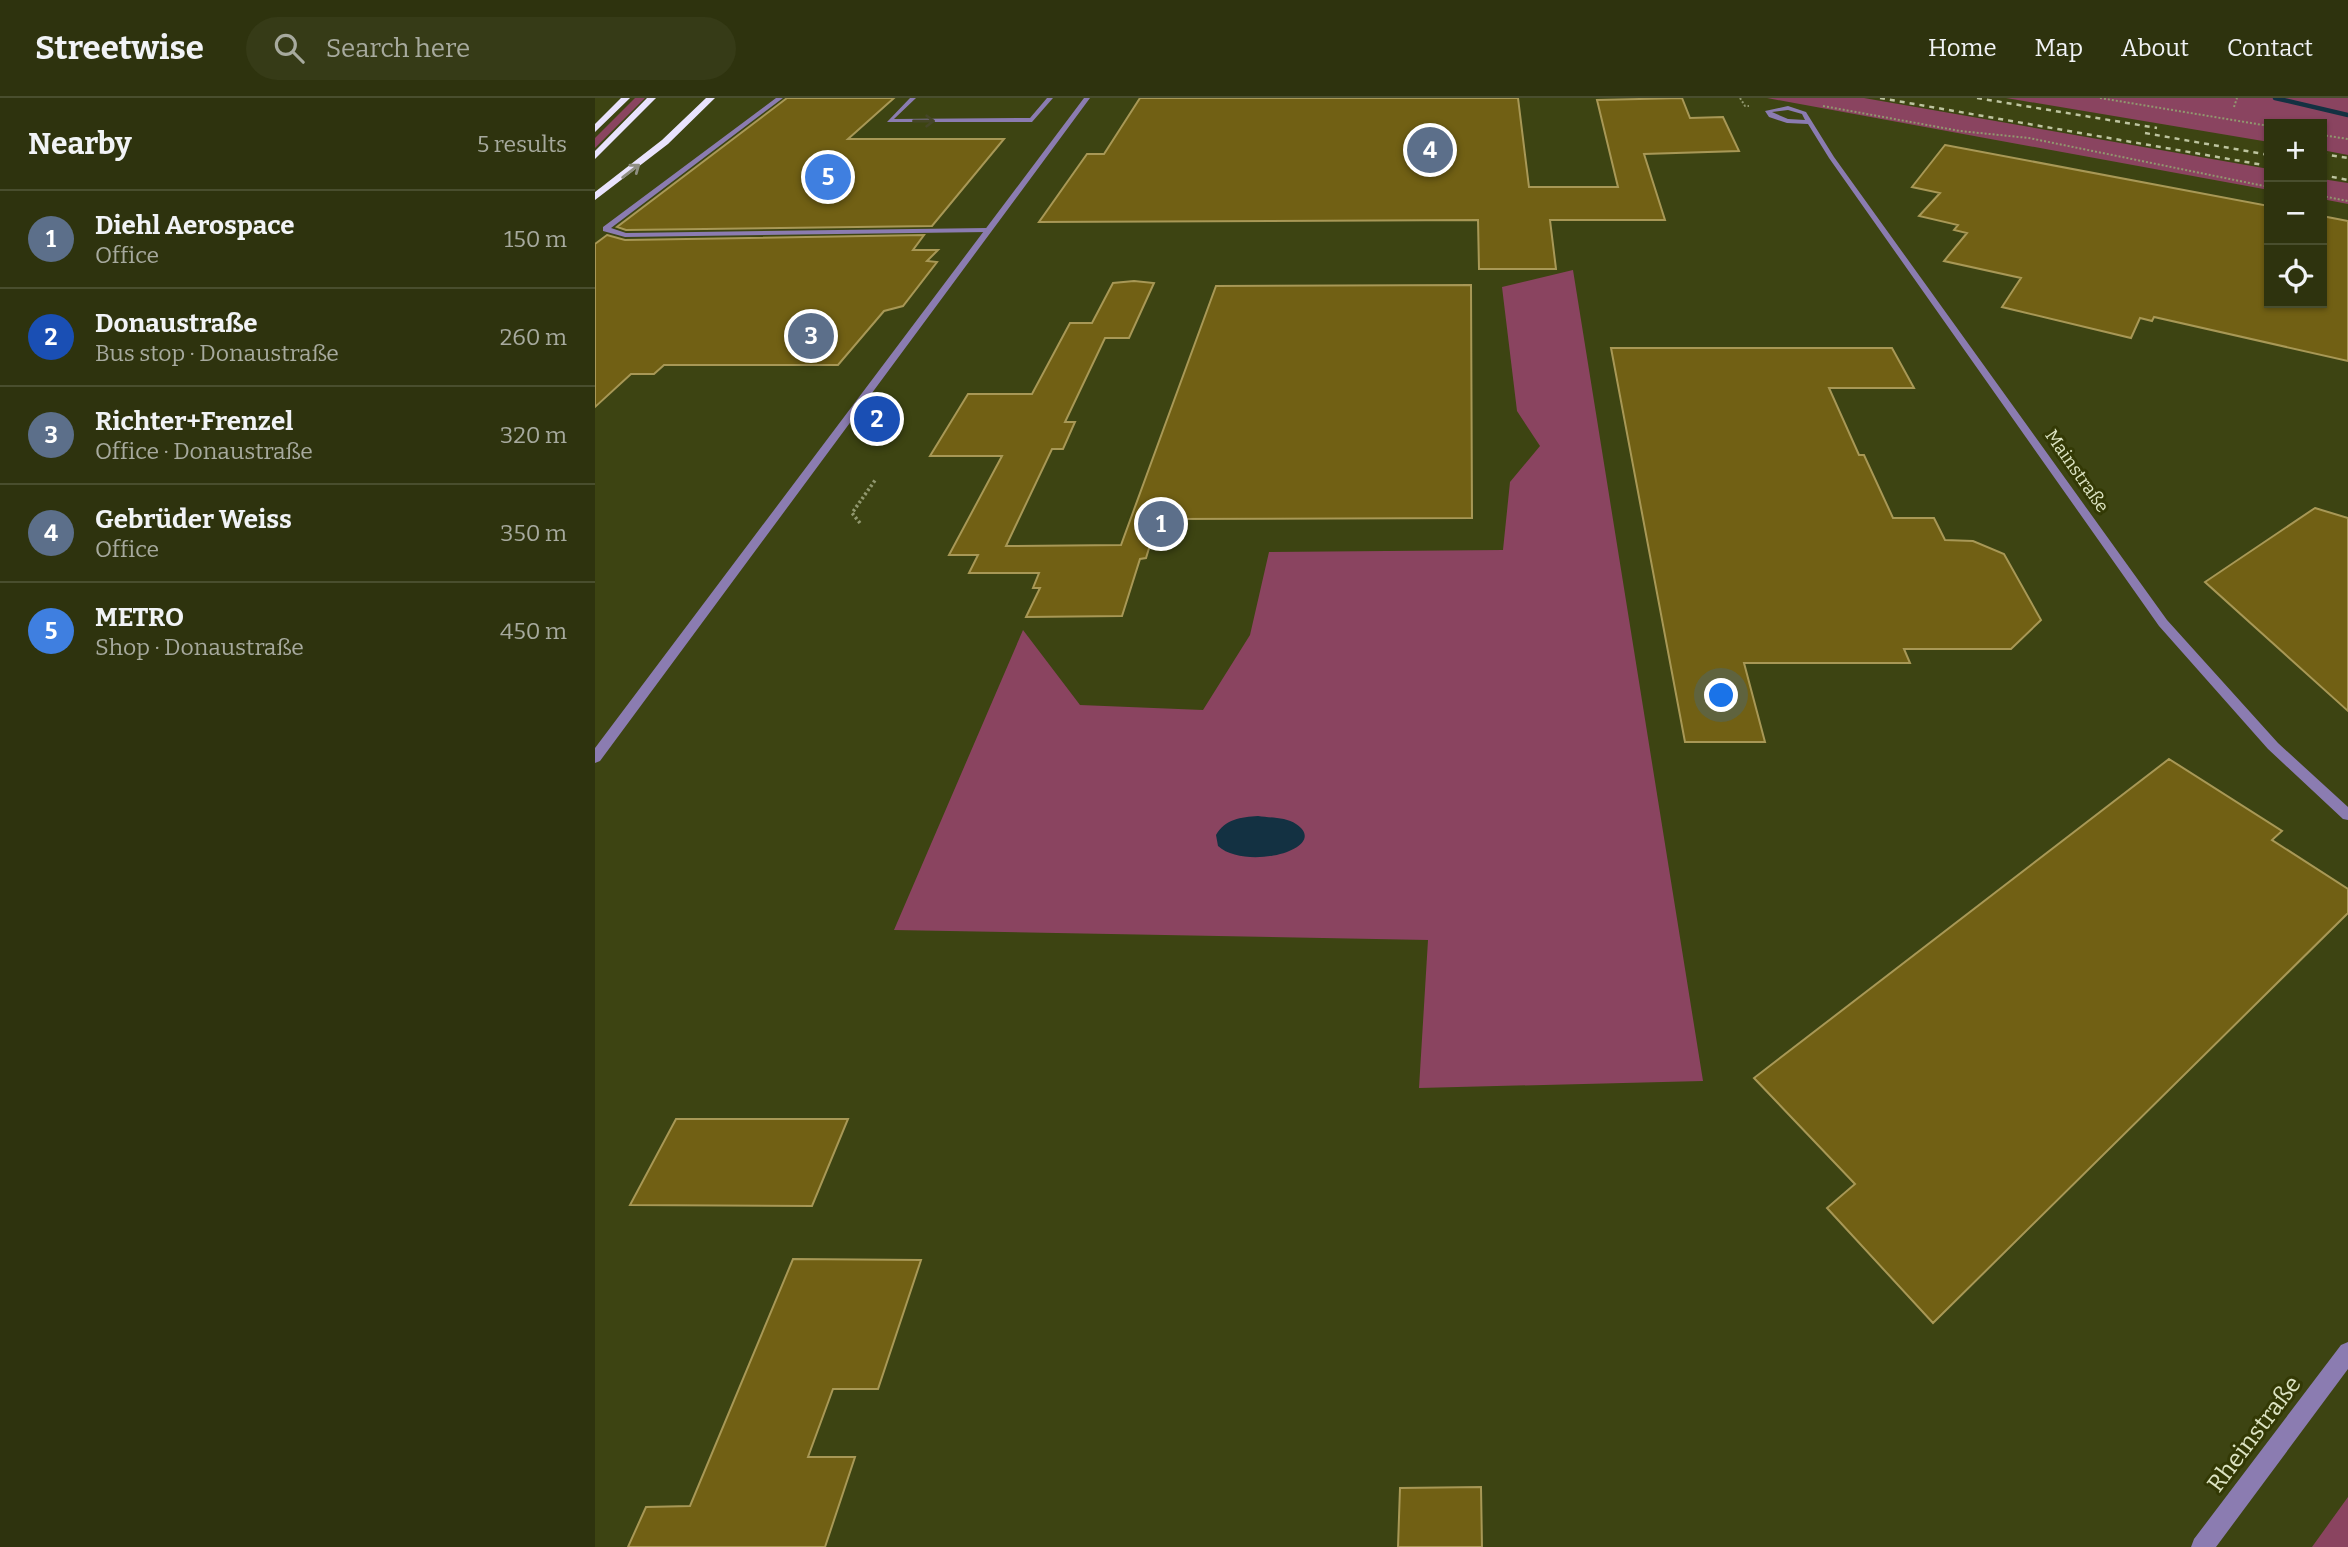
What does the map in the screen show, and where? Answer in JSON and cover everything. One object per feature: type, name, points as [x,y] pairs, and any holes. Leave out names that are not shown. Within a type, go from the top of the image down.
[{"type":"highway","points":[[595,129],[626,98]]},
{"type":"highway","points":[[595,156],[652,98]]},
{"type":"highway","points":[[595,197],[666,142],[710,100]]},
{"type":"street","points":[[780,98],[606,229],[625,235],[988,230]]},
{"type":"street","points":[[913,98],[889,121],[1032,120],[1050,98]]},
{"type":"street","points":[[595,758],[1087,98]]},
{"type":"street","points":[[1779,108],[1797,110],[1804,113],[1808,121],[1787,121],[1770,116],[1768,111],[1779,108]]},
{"type":"street","name":"Mainstraße","points":[[1808,121],[2163,623],[2273,746],[2348,814]]},
{"type":"street","name":"Rheinstraße","points":[[2202,1547],[2348,1352]]},
{"type":"path","points":[[2100,98],[2264,125]]},
{"type":"path","points":[[2234,107],[2237,98]]},
{"type":"path","points":[[1817,105],[1961,131],[2029,138],[2264,186]]},
{"type":"path","points":[[2327,136],[2348,139]]},
{"type":"path","points":[[2327,197],[2348,201]]},
{"type":"path","points":[[860,523],[852,513],[876,479]]},
{"type":"shaded area","points":[[635,98],[645,98],[595,148],[595,138]]},
{"type":"shaded area","points":[[1767,98],[1864,98],[2264,168],[2264,189]]},
{"type":"shaded area","points":[[2006,98],[2348,98],[2348,155],[2327,151],[2327,119],[2264,119],[2264,141]]},
{"type":"shaded area","points":[[2327,180],[2348,183],[2348,204],[2327,200]]},
{"type":"shaded area","points":[[1573,270],[1703,1081],[1419,1088],[1428,940],[894,930],[1023,630],[1080,705],[1203,710],[1250,635],[1269,552],[1503,550],[1510,482],[1540,446],[1517,411],[1502,287]]},
{"type":"shaded area","points":[[2348,1497],[2348,1547],[2312,1547]]},
{"type":"water","points":[[1258,816],[1283,819],[1296,824],[1304,833],[1303,841],[1281,854],[1265,857],[1231,854],[1218,846],[1216,835],[1224,825],[1240,818]]},
{"type":"building","points":[[787,98],[894,98],[848,139],[1004,139],[932,226],[626,230],[617,227]]},
{"type":"building","points":[[1140,98],[1518,98],[1529,187],[1618,187],[1597,100],[1682,98],[1690,118],[1723,117],[1739,151],[1644,154],[1665,220],[1550,220],[1556,269],[1479,269],[1478,220],[1039,222],[1087,154],[1104,154]]},
{"type":"building","points":[[1945,145],[2264,205],[2264,308],[2327,308],[2327,217],[2348,221],[2348,361],[2154,317],[2152,321],[2140,318],[2131,338],[2002,307],[2021,278],[1944,261],[1967,233],[1954,230],[1958,225],[1919,216],[1940,193],[1912,187]]},
{"type":"building","points":[[607,235],[625,240],[924,235],[913,250],[938,250],[927,261],[937,262],[903,306],[884,311],[838,365],[664,365],[654,374],[631,374],[595,407],[595,244]]},
{"type":"building","points":[[1113,283],[1154,283],[1129,338],[1105,338],[1065,422],[1075,422],[1063,449],[1052,449],[1006,546],[1121,545],[1216,286],[1471,285],[1472,518],[1158,519],[1146,558],[1140,559],[1122,616],[1026,617],[1040,588],[1033,588],[1039,573],[969,573],[978,555],[949,555],[1002,456],[930,456],[968,394],[1032,394],[1070,323],[1092,323]]},
{"type":"building","points":[[1611,348],[1892,348],[1914,388],[1829,388],[1859,455],[1864,455],[1893,518],[1934,518],[1945,540],[1973,541],[2004,554],[2041,620],[2011,649],[1904,649],[1910,663],[1744,663],[1765,742],[1685,742]]},
{"type":"building","points":[[2315,508],[2348,518],[2348,711],[2205,582]]},
{"type":"building","points":[[2169,759],[2282,831],[2272,840],[2348,889],[2348,913],[1933,1323],[1827,1208],[1855,1184],[1754,1078]]},
{"type":"building","points":[[676,1119],[848,1119],[812,1206],[630,1205]]},
{"type":"building","points":[[793,1259],[921,1260],[878,1389],[833,1389],[808,1457],[855,1457],[825,1547],[628,1547],[646,1507],[690,1506]]},
{"type":"building","points":[[1481,1487],[1482,1547],[1398,1547],[1400,1488]]},
{"type":"waterway","points":[[2275,98],[2348,115]]},
{"type":"railway","points":[[1880,98],[2264,165]]},
{"type":"railway","points":[[1977,98],[2157,128]]},
{"type":"railway","points":[[2145,133],[2264,154]]},
{"type":"railway","points":[[2327,155],[2348,158]]},
{"type":"railway","points":[[2327,176],[2348,180]]},
{"type":"place","name":"Gebrüder Weiss","points":[[1430,150]]},
{"type":"place","name":"METRO","points":[[828,177]]},
{"type":"place","name":"Richter+Frenzel","points":[[811,336]]},
{"type":"place","name":"Donaustraße","points":[[877,419]]},
{"type":"place","name":"Diehl Aerospace","points":[[1161,524]]}]
